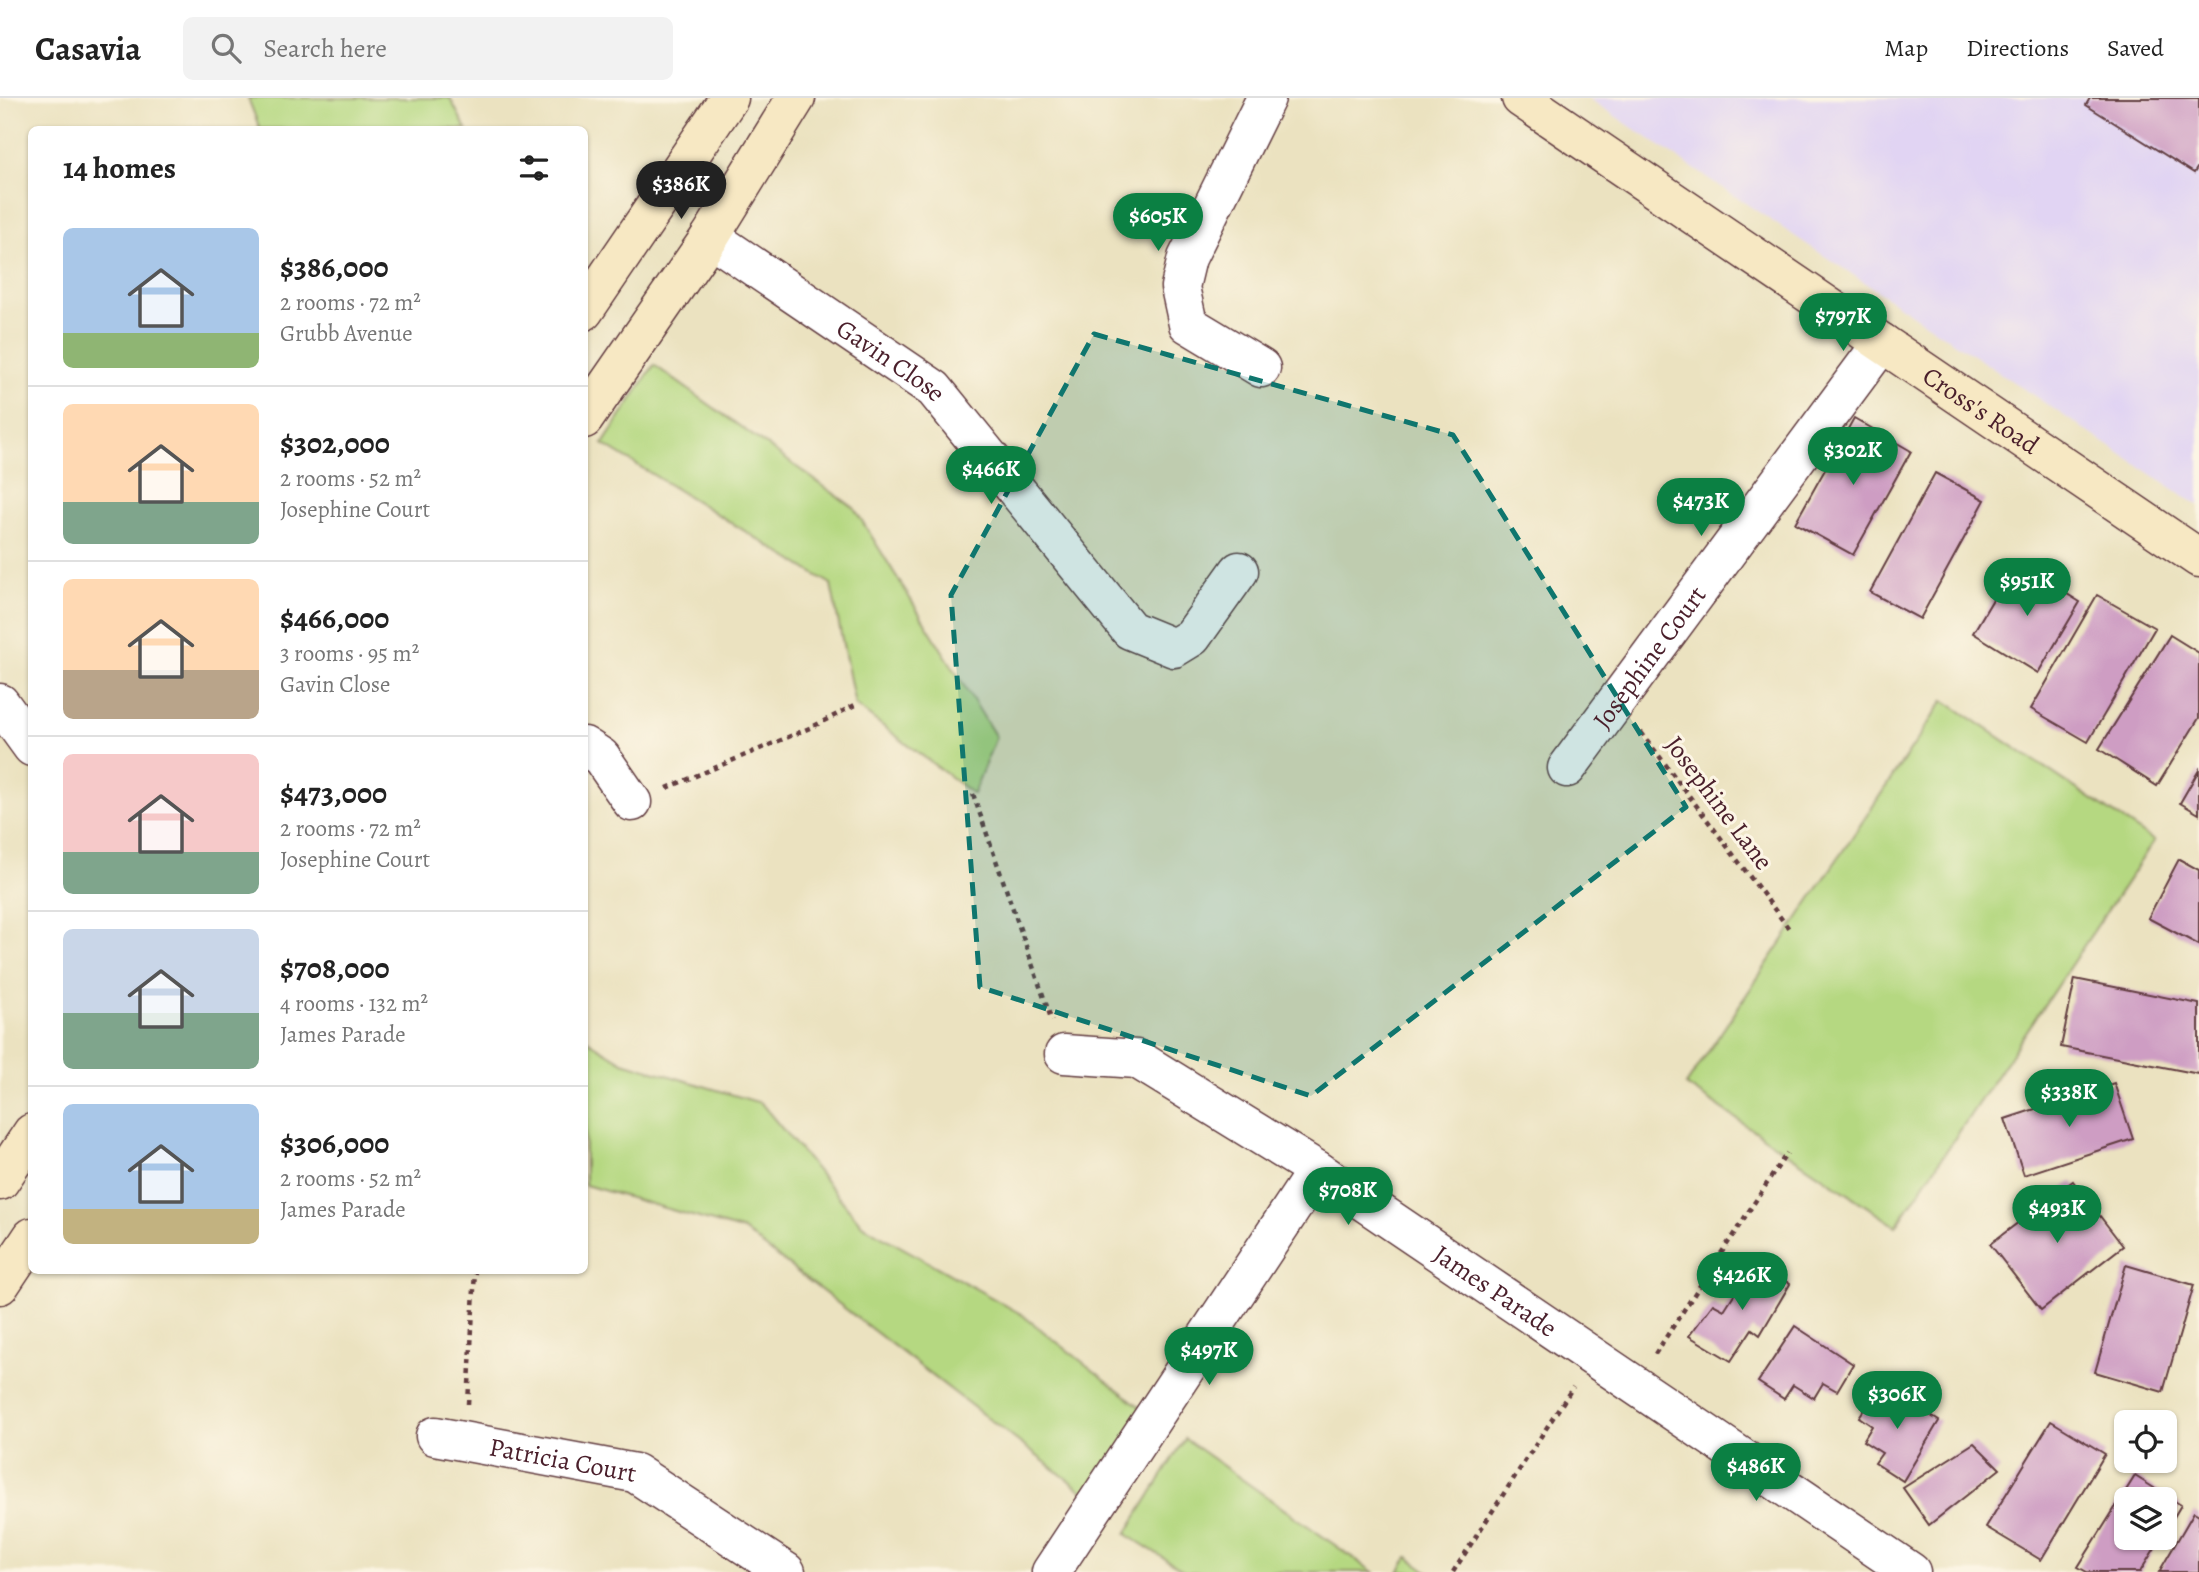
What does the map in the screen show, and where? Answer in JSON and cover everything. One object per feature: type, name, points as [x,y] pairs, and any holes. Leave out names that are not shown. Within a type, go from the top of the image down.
[{"type":"street","points":[[588,305],[729,98]]},
{"type":"street","points":[[588,413],[710,237],[796,98]]},
{"type":"street","points":[[1261,368],[1188,324],[1180,287],[1187,258],[1266,98]]},
{"type":"street","name":"Cross's Road","points":[[1521,98],[2199,558]]},
{"type":"street","name":"Gavin Close","points":[[710,237],[934,389],[1130,631],[1174,648],[1192,637],[1239,571]]},
{"type":"street","name":"Josephine Court","points":[[1567,768],[1882,343]]},
{"type":"street","points":[[0,703],[28,742]]},
{"type":"street","points":[[588,749],[601,757],[632,803]]},
{"type":"street","name":"James Parade","points":[[1064,1054],[1137,1059],[1317,1170],[1911,1572]]},
{"type":"street","points":[[0,1181],[28,1139]]},
{"type":"street","points":[[1051,1572],[1317,1170]]},
{"type":"street","points":[[0,1285],[28,1243]]},
{"type":"street","name":"Patricia Court","points":[[450,1438],[635,1473],[786,1572]]},
{"type":"path","name":"Josephine Lane","points":[[1617,701],[1790,930]]},
{"type":"path","points":[[632,803],[812,727],[855,705]]},
{"type":"path","points":[[973,794],[1064,1054]]},
{"type":"path","points":[[1634,1384],[1787,1153]]},
{"type":"path","points":[[450,1438],[474,1274]]},
{"type":"path","points":[[1453,1572],[1592,1356]]},
{"type":"highlighted area","points":[[1094,334],[1453,435],[1686,807],[1311,1096],[980,987],[951,595]]},
{"type":"shaded area","points":[[1588,98],[2199,98],[2199,506]]},
{"type":"green space","points":[[248,98],[450,98],[464,126],[259,126]]},
{"type":"green space","points":[[654,365],[854,508],[996,737],[973,794],[855,705],[831,584],[603,444]]},
{"type":"green space","points":[[1944,700],[2154,841],[1896,1226],[1686,1085]]},
{"type":"green space","points":[[588,1040],[623,1062],[761,1103],[862,1225],[1021,1314],[1153,1417],[1097,1502],[744,1231],[588,1186]]},
{"type":"green space","points":[[1185,1439],[1373,1572],[1186,1572],[1126,1534]]},
{"type":"green space","points":[[1408,1557],[1429,1572],[1399,1572]]},
{"type":"building","points":[[2090,98],[2199,98],[2199,165],[2194,173],[2086,105]]},
{"type":"building","points":[[1854,418],[1911,451],[1853,555],[1795,523]]},
{"type":"building","points":[[1935,473],[1985,500],[1920,619],[1870,592]]},
{"type":"building","points":[[2015,562],[2080,602],[2038,673],[1973,633]]},
{"type":"building","points":[[2097,595],[2155,628],[2088,742],[2031,709]]},
{"type":"building","points":[[2170,635],[2199,653],[2199,718],[2157,786],[2099,749]]},
{"type":"building","points":[[2199,770],[2199,814],[2180,803]]},
{"type":"building","points":[[2179,859],[2199,870],[2199,945],[2148,918]]},
{"type":"building","points":[[2075,979],[2199,1004],[2199,1074],[2061,1047]]},
{"type":"building","points":[[2114,1083],[2133,1139],[2024,1175],[2005,1119]]},
{"type":"building","points":[[2073,1181],[2123,1246],[2041,1310],[1990,1244]]},
{"type":"building","points":[[1756,1260],[1790,1284],[1760,1335],[1752,1329],[1731,1361],[1689,1336],[1713,1304],[1724,1310]]},
{"type":"building","points":[[2126,1265],[2194,1285],[2163,1392],[2095,1372]]},
{"type":"building","points":[[1795,1326],[1853,1364],[1837,1391],[1823,1383],[1814,1398],[1793,1385],[1784,1399],[1758,1382]]},
{"type":"building","points":[[1881,1385],[1939,1421],[1903,1481],[1875,1463],[1882,1453],[1863,1441],[1872,1426],[1859,1417]]},
{"type":"building","points":[[2051,1421],[2105,1454],[2041,1560],[1986,1527]]},
{"type":"building","points":[[1974,1443],[2000,1469],[1929,1525],[1903,1488]]},
{"type":"building","points":[[2135,1476],[2152,1487],[2128,1487]]},
{"type":"building","points":[[2114,1510],[2114,1550],[2154,1550],[2140,1572],[2087,1572],[2078,1567]]},
{"type":"building","points":[[2194,1512],[2199,1515],[2199,1572],[2159,1572],[2172,1550],[2177,1550],[2177,1541]]}]
